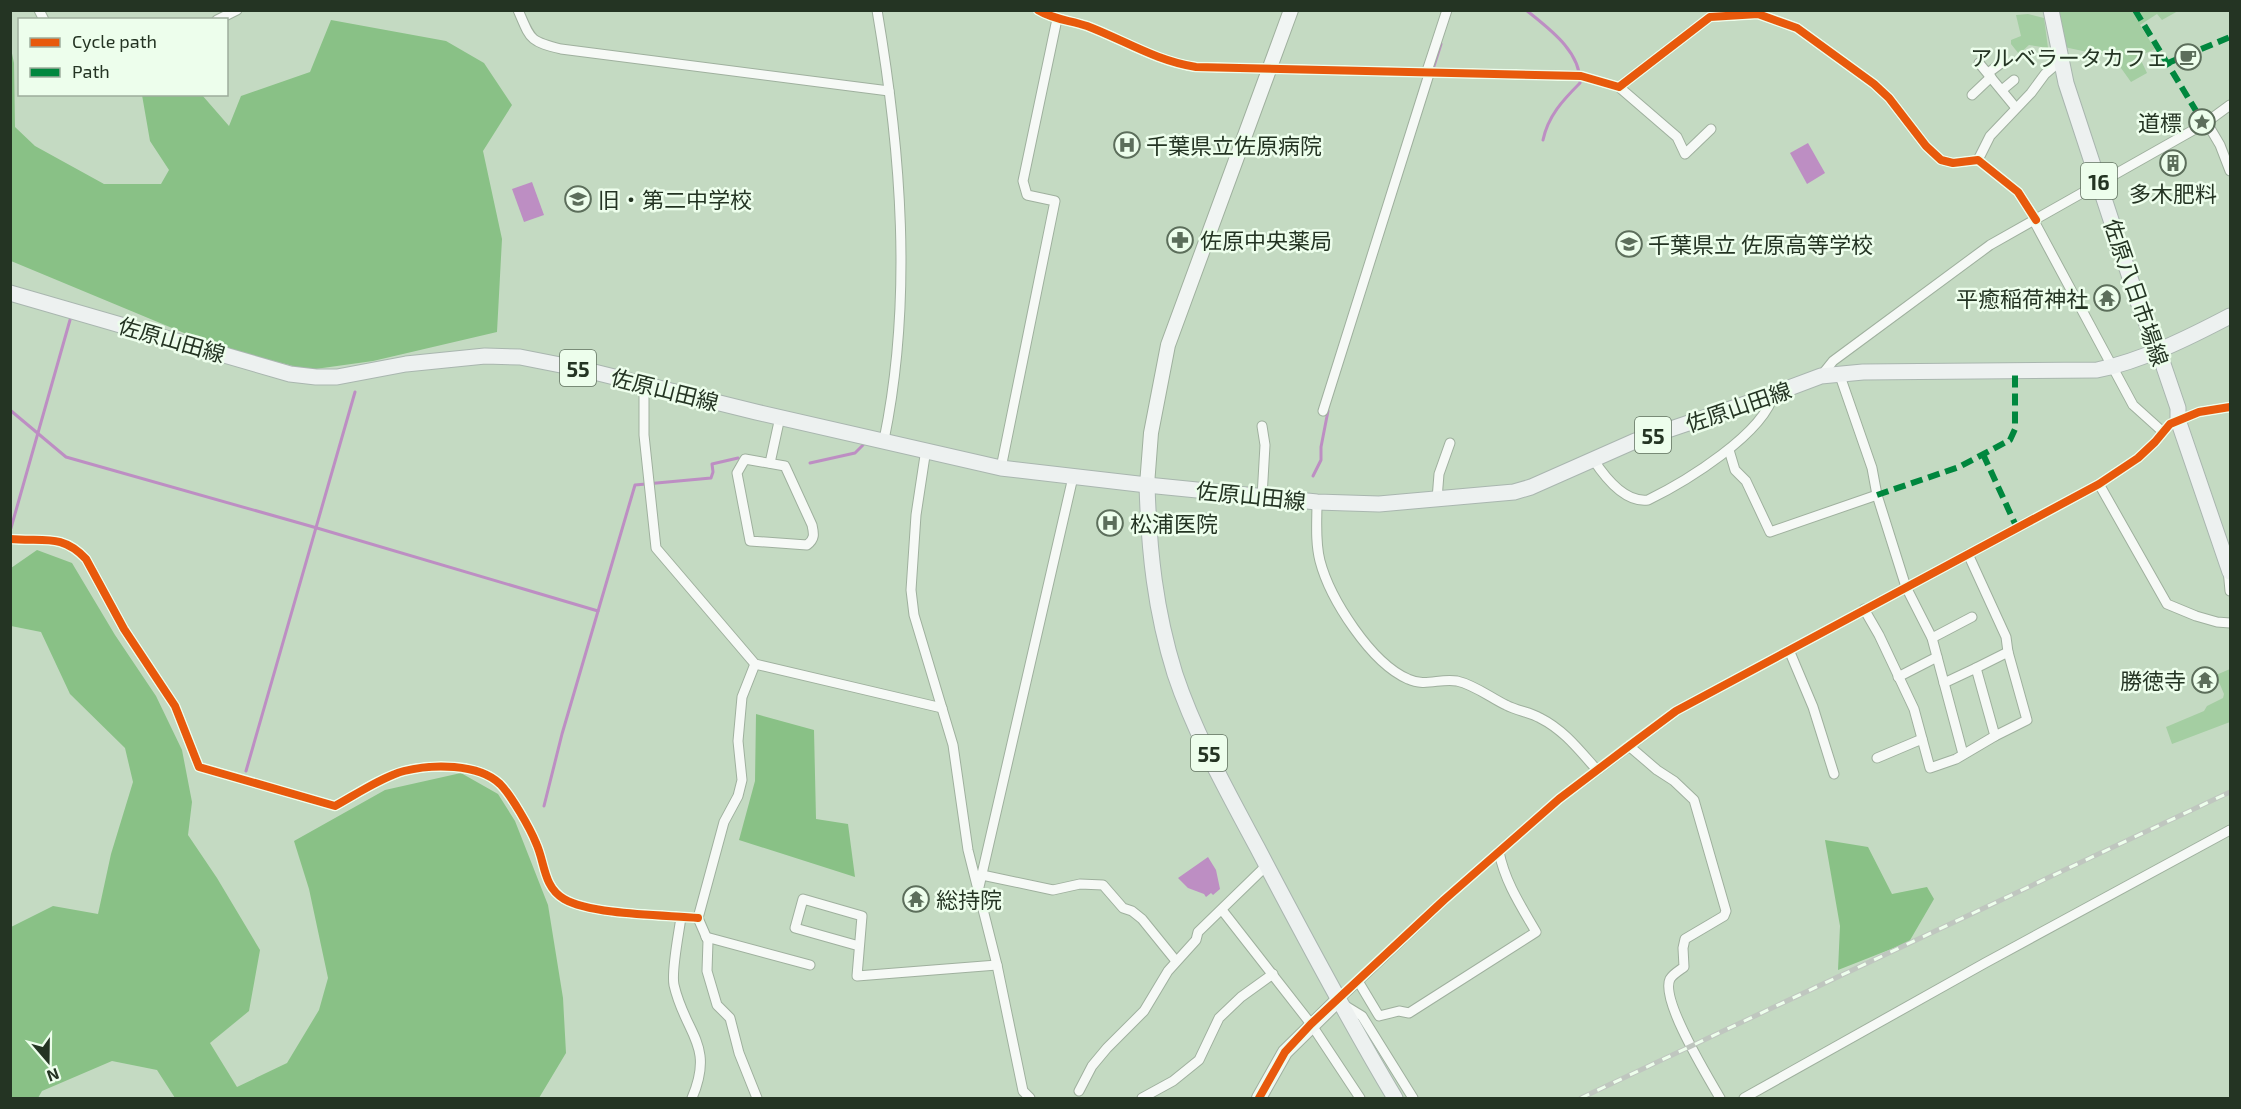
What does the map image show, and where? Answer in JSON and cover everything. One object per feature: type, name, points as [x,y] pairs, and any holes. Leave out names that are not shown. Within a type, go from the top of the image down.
[{"type":"main road","name":"佐原八日市場線","points":[[2051,10],[2060,61],[2138,302],[2158,350],[2178,408],[2178,420],[2230,568]]},
{"type":"main road","name":"佐原山田線","points":[[10,293],[290,374],[316,377],[346,376],[428,362],[485,356],[520,357],[644,383],[1001,468],[1262,497],[1379,504],[1514,492],[1531,487],[1635,441],[1821,376],[1839,373],[1925,371],[2081,372],[2114,367],[2158,350]]},
{"type":"main road","name":"55","points":[[2158,350],[2230,316]]},
{"type":"main road","name":"55","points":[[1147,485],[1149,551],[1158,609],[1175,674],[1200,736],[1340,1001],[1395,1098]]},
{"type":"street","points":[[221,18],[237,10]]},
{"type":"street","points":[[518,10],[531,39],[540,44],[561,49],[889,91]]},
{"type":"street","points":[[877,10],[889,91],[900,233],[901,300],[890,410],[884,440]]},
{"type":"street","points":[[1038,10],[1057,19],[1086,26],[1170,62],[1196,67],[1579,76],[1619,87],[1677,137],[1685,154],[1711,129]]},
{"type":"street","points":[[1147,485],[1151,433],[1168,345],[1291,10]]},
{"type":"street","points":[[1323,411],[1447,10]]},
{"type":"street","points":[[1619,87],[1707,14],[1758,14],[1797,28],[1841,59],[1889,98],[1926,146],[1941,160],[1953,163],[1978,160],[2019,192],[2133,405],[2163,432]]},
{"type":"street","points":[[1001,468],[1055,201],[1027,195],[1023,181],[1057,19]]},
{"type":"street","points":[[1978,160],[1990,136],[2045,74],[2060,61]]},
{"type":"street","points":[[1979,63],[2016,108]]},
{"type":"street","points":[[1972,95],[2000,64]]},
{"type":"street","points":[[2002,90],[2014,80]]},
{"type":"street","points":[[1821,376],[1833,362],[1990,245],[2207,123],[2230,105]]},
{"type":"street","points":[[2207,123],[2220,145],[2230,171]]},
{"type":"street","points":[[1839,373],[1872,468],[1877,495],[1906,587],[1932,638],[1963,754]]},
{"type":"street","points":[[644,383],[644,435],[656,548],[755,664],[942,708]]},
{"type":"street","points":[[1593,459],[1610,482],[1641,501],[1648,500],[1663,493],[1729,450],[1771,405],[1774,393]]},
{"type":"street","points":[[1259,1098],[1285,1052],[1311,1024],[1340,1001],[1358,981],[1444,900],[1559,799],[1676,711],[2099,484],[2138,458],[2170,424],[2199,412],[2230,407]]},
{"type":"street","points":[[770,463],[780,417]]},
{"type":"street","points":[[1262,426],[1265,445],[1262,497]]},
{"type":"street","points":[[1437,499],[1439,474],[1450,442]]},
{"type":"street","points":[[926,449],[916,515],[911,590],[914,615],[953,745],[968,849],[997,965],[1023,1090],[1030,1098]]},
{"type":"street","points":[[1729,450],[1735,470],[1746,480],[1770,532],[1877,495]]},
{"type":"street","points":[[746,459],[770,463],[785,466],[795,487],[812,525],[814,535],[812,541],[807,545],[750,541],[737,473],[746,459]]},
{"type":"street","points":[[978,890],[1073,477]]},
{"type":"street","points":[[2099,484],[2167,604],[2196,616],[2230,623]]},
{"type":"street","points":[[1317,502],[1317,532],[1321,565],[1335,597],[1375,656],[1408,680],[1426,684],[1458,681],[1508,706],[1538,717],[1565,734],[1597,770]]},
{"type":"street","points":[[10,538],[61,540],[86,559],[124,629],[175,706],[199,767],[335,806],[402,772],[429,767],[465,769],[481,773],[500,784],[517,809],[537,843],[548,883],[563,898],[595,909],[698,918]]},
{"type":"street","points":[[1864,609],[1914,709],[1930,768],[1956,759],[2027,720],[2006,637],[1968,554]]},
{"type":"street","points":[[2230,568],[2230,591]]},
{"type":"street","points":[[1932,638],[1972,617]]},
{"type":"street","points":[[1789,650],[1813,707],[1834,774]]},
{"type":"street","points":[[1944,683],[2008,652]]},
{"type":"street","points":[[1898,677],[1937,657]]},
{"type":"street","points":[[755,664],[742,697],[738,741],[742,780],[738,796],[724,822],[698,918],[706,937],[707,971],[717,1005],[730,1018],[739,1053],[758,1098]]},
{"type":"street","points":[[1976,668],[1995,736]]},
{"type":"street","points":[[1877,758],[1922,739]]},
{"type":"street","points":[[1629,746],[1674,781],[1694,800],[1726,911],[1724,916],[1685,939],[1684,967],[1671,978],[1668,986],[1674,1011],[1720,1098]]},
{"type":"street","points":[[1744,1098],[1975,968],[2230,830]]},
{"type":"street","points":[[1358,981],[1379,1016],[1399,1011],[1409,1013],[1536,932],[1509,885],[1499,852]]},
{"type":"street","points":[[1079,1091],[1092,1066],[1144,1011],[1176,961],[1196,940],[1198,932],[1267,865]]},
{"type":"street","points":[[981,875],[1053,890],[1080,884],[1103,885],[1123,908],[1132,911],[1142,919],[1176,961]]},
{"type":"street","points":[[859,946],[795,928],[803,899],[862,916],[857,976],[997,965]]},
{"type":"street","points":[[1222,910],[1311,1024],[1360,1098]]},
{"type":"street","points":[[681,916],[673,983],[702,1056],[700,1079],[692,1098]]},
{"type":"street","points":[[706,937],[810,965]]},
{"type":"street","points":[[1142,1098],[1173,1081],[1198,1060],[1219,1018],[1241,997],[1273,974]]},
{"type":"street","points":[[1340,1001],[1362,1016],[1413,1098]]},
{"type":"green space","points":[[2057,11],[2178,11],[2162,20],[2157,14],[2140,25],[2155,49],[2139,56],[2147,73],[2131,82],[2111,54],[2097,54],[2064,47]]},
{"type":"green space","points":[[2028,14],[2044,18],[2048,48],[2029,45],[2019,54],[2011,44],[2011,40],[2021,36],[2016,15]]},
{"type":"green space","points":[[331,20],[446,41],[484,63],[512,105],[483,151],[502,239],[497,332],[373,361],[308,370],[213,345],[11,261],[10,44],[14,63],[15,127],[35,146],[104,184],[161,184],[169,170],[150,141],[142,96],[203,96],[229,126],[241,96],[310,72]]},
{"type":"green space","points":[[37,550],[72,563],[115,635],[156,696],[182,750],[192,802],[188,835],[260,950],[249,1011],[210,1043],[237,1087],[287,1063],[319,1010],[328,978],[309,889],[294,841],[385,790],[461,773],[498,794],[515,821],[548,905],[563,998],[566,1053],[539,1098],[175,1098],[157,1070],[112,1061],[42,1091],[38,1098],[11,1098],[11,927],[53,906],[98,914],[111,854],[133,782],[125,748],[70,694],[41,632],[11,626],[11,568]]},
{"type":"green space","points":[[2230,669],[2230,722],[2172,744],[2166,727],[2204,711],[2207,706],[2223,698],[2224,694],[2216,675]]},
{"type":"green space","points":[[756,714],[814,730],[816,819],[848,824],[855,877],[739,840],[755,781]]},
{"type":"green space","points":[[1825,840],[1868,847],[1892,894],[1927,887],[1934,899],[1909,942],[1838,970],[1840,926]]},
{"type":"shaded area","points":[[1808,143],[1825,173],[1807,184],[1790,153]]},
{"type":"shaded area","points":[[532,182],[544,215],[524,222],[512,189]]},
{"type":"shaded area","points":[[1208,857],[1216,870],[1220,889],[1206,897],[1188,888],[1178,878]]},
{"type":"waterway","points":[[1526,10],[1562,41],[1579,71],[1580,83],[1552,116],[1543,140]]},
{"type":"waterway","points":[[1432,72],[1441,44]]},
{"type":"waterway","points":[[11,528],[70,320]]},
{"type":"waterway","points":[[246,771],[355,392]]},
{"type":"waterway","points":[[10,410],[66,457],[598,611]]},
{"type":"waterway","points":[[1313,476],[1321,460],[1321,447],[1328,411]]},
{"type":"waterway","points":[[810,463],[855,453],[863,445]]},
{"type":"waterway","points":[[544,806],[562,734],[635,485],[711,478],[712,464],[738,458]]},
{"type":"railway","points":[[1581,1098],[2230,792]]},
{"type":"marked path","points":[[2135,10],[2204,124]]},
{"type":"marked path","points":[[2168,63],[2230,37]]},
{"type":"marked path","points":[[1877,495],[1959,467],[2010,440],[2015,429],[2015,371]]},
{"type":"marked path","points":[[1983,454],[2017,528]]},
{"type":"cycle path","points":[[1038,10],[1056,18],[1087,26],[1167,60],[1196,67],[1581,76],[1619,87],[1710,17],[1758,14],[1797,28],[1874,84],[1889,98],[1926,146],[1941,160],[1953,163],[1978,160],[2018,192],[2036,220]]},
{"type":"cycle path","points":[[1259,1098],[1285,1052],[1311,1024],[1444,900],[1559,799],[1676,711],[2099,484],[2138,458],[2170,424],[2199,412],[2230,407]]},
{"type":"cycle path","points":[[10,539],[60,542],[69,545],[86,559],[124,629],[175,706],[199,767],[335,806],[378,782],[404,771],[441,766],[480,772],[500,784],[515,804],[536,843],[548,881],[557,894],[564,899],[576,904],[610,911],[698,918]]},
{"type":"place","name":"アルベラータカフェ","points":[[2188,57]]},
{"type":"place","name":"道標","points":[[2202,122]]},
{"type":"place","name":"千葉県立佐原病院","points":[[1127,145]]},
{"type":"place","name":"多木肥料","points":[[2173,163]]},
{"type":"place","name":"旧・第二中学校","points":[[578,199]]},
{"type":"place","name":"佐原中央薬局","points":[[1180,240]]},
{"type":"place","name":"千葉県立 佐原高等学校","points":[[1629,244]]},
{"type":"place","name":"平癒稲荷神社","points":[[2107,298]]},
{"type":"place","name":"松浦医院","points":[[1110,523]]},
{"type":"place","name":"勝徳寺","points":[[2205,680]]},
{"type":"place","name":"総持院","points":[[916,899]]}]
